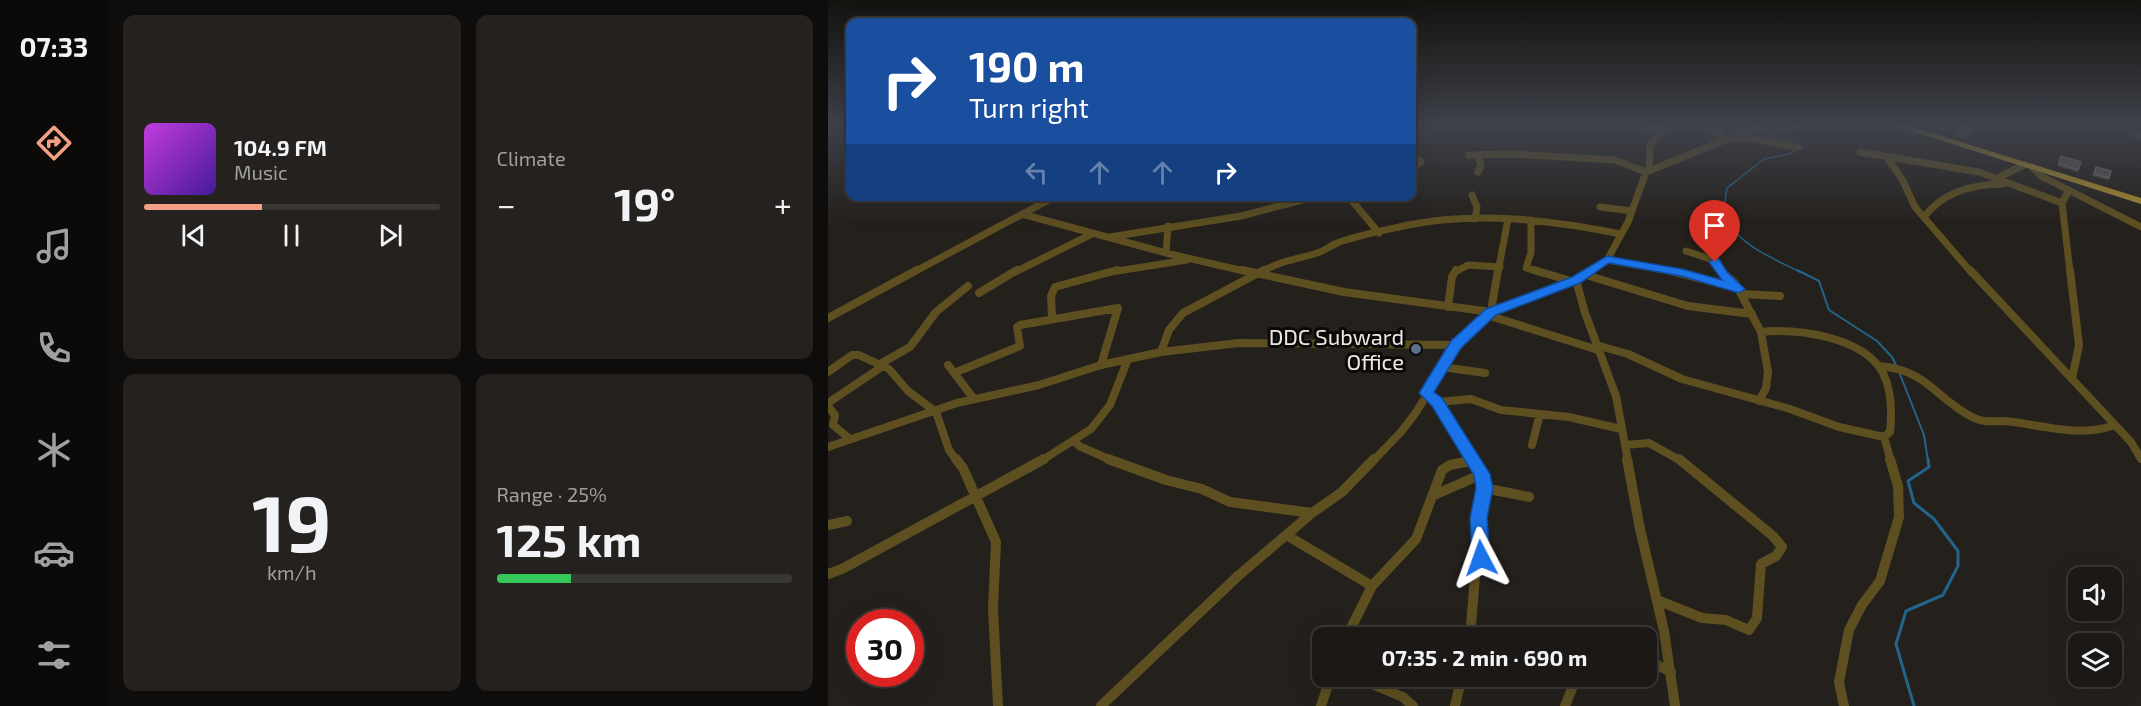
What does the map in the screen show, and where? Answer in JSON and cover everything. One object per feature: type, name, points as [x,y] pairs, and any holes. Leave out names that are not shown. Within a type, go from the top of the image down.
[{"type":"highway","points":[[2005,159],[2141,201]]},
{"type":"street","points":[[1478,159],[1480,165],[1478,172]]},
{"type":"street","points":[[1598,159],[1615,160],[1647,171],[1676,159]]},
{"type":"street","points":[[1101,706],[1238,576],[1288,536],[1312,513],[1342,492],[1401,432],[1417,411],[1456,345],[1491,313],[1574,281],[1607,260],[1632,211],[1647,171],[1648,159]]},
{"type":"street","points":[[1888,159],[1903,181],[1913,204],[2131,442],[2141,459]]},
{"type":"street","points":[[1899,159],[1972,171],[2062,203]]},
{"type":"street","points":[[1997,178],[2028,166],[2041,176],[2141,227]]},
{"type":"street","points":[[1924,217],[1936,202],[1976,184],[2012,185]]},
{"type":"street","points":[[2069,190],[2062,203],[2079,345],[2072,379]]},
{"type":"street","points":[[1472,195],[1477,207],[1474,219]]},
{"type":"street","points":[[828,318],[1047,201]]},
{"type":"street","points":[[1107,238],[1168,226],[1241,216],[1299,201]]},
{"type":"street","points":[[1352,201],[1379,234]]},
{"type":"street","points":[[1600,207],[1632,211]]},
{"type":"street","points":[[1022,214],[1062,223],[1107,238],[1257,274],[1344,292],[1491,313],[1597,348],[1628,354],[1682,379],[1833,425],[1884,437]]},
{"type":"street","points":[[1161,352],[1164,339],[1177,318],[1282,261],[1319,253],[1338,243],[1410,225],[1474,219],[1561,222],[1621,234]]},
{"type":"street","points":[[1491,313],[1508,219]]},
{"type":"street","points":[[1531,220],[1531,253],[1527,268],[1574,281]]},
{"type":"street","points":[[1166,253],[1168,226]]},
{"type":"street","points":[[979,293],[1028,264],[1092,234]]},
{"type":"street","points":[[1686,251],[1713,260],[1740,291],[1761,332],[1767,378],[1759,401]]},
{"type":"street","points":[[1052,318],[1051,296],[1055,287],[1108,272],[1193,259]]},
{"type":"street","points":[[1607,260],[1682,273],[1740,291],[1780,296]]},
{"type":"street","points":[[1448,307],[1452,277],[1457,269],[1468,265],[1500,267]]},
{"type":"street","points":[[1586,275],[1668,302],[1706,311],[1752,314]]},
{"type":"street","points":[[1574,281],[1597,348],[1613,384],[1640,529],[1671,672],[1675,706]]},
{"type":"street","points":[[850,439],[833,425],[835,415],[828,405],[910,347],[936,312],[968,286]]},
{"type":"street","points":[[974,399],[951,369],[1020,346],[1017,327],[1020,325],[1118,308],[1101,365]]},
{"type":"street","points":[[1761,332],[1790,332],[1828,338],[1858,350],[1884,366],[1900,366],[1921,377],[1960,409],[1978,420],[2057,429],[2102,429],[2115,425]]},
{"type":"street","points":[[828,447],[933,410],[1039,385],[1101,365],[1161,352],[1239,343],[1456,345]]},
{"type":"street","points":[[828,372],[855,354],[882,365],[889,369],[908,391],[933,410],[940,421],[950,450],[963,468],[977,496],[997,550],[993,608],[998,706]]},
{"type":"street","points":[[828,574],[842,569],[1075,441],[1091,429],[1110,405],[1128,359]]},
{"type":"street","points":[[1884,366],[1891,407],[1890,432],[1884,437]]},
{"type":"street","points":[[1442,367],[1485,373]]},
{"type":"street","points":[[1426,393],[1437,402],[1482,474],[1484,488],[1479,518],[1481,558],[1475,576],[1471,627]]},
{"type":"street","points":[[1437,402],[1471,399],[1495,408],[1569,417],[1621,429]]},
{"type":"street","points":[[1532,446],[1540,414]]},
{"type":"street","points":[[1844,706],[1839,682],[1849,630],[1862,605],[1880,581],[1899,517],[1898,486],[1884,437]]},
{"type":"street","points":[[1075,441],[1079,446],[1097,455],[1166,480],[1202,489],[1230,502],[1312,513]]},
{"type":"street","points":[[1625,445],[1649,443],[1674,455],[1773,536],[1782,547],[1776,556],[1761,564],[1756,618],[1749,630],[1726,620],[1701,618],[1657,600]]},
{"type":"street","points":[[1352,627],[1372,586],[1416,539],[1439,474],[1444,467],[1475,460]]},
{"type":"street","points":[[1432,496],[1482,474]]},
{"type":"street","points":[[1484,488],[1530,497]]},
{"type":"street","points":[[828,525],[847,521]]},
{"type":"street","points":[[1288,536],[1372,586]]},
{"type":"street","points":[[1657,665],[1671,672]]},
{"type":"street","points":[[1321,706],[1327,687]]},
{"type":"street","points":[[1379,687],[1403,697],[1413,706]]},
{"type":"street","points":[[1455,706],[1459,687]]},
{"type":"street","points":[[1565,706],[1573,687]]},
{"type":"building","points":[[2060,159],[2081,162],[2078,170],[2059,164]]},
{"type":"building","points":[[2096,167],[2111,171],[2109,178],[2094,174]]},
{"type":"waterway","points":[[1764,159],[1727,188],[1725,213],[1741,238],[1800,272]]},
{"type":"waterway","points":[[1797,270],[1819,281],[1829,310],[1877,341],[1892,357],[1897,367]]},
{"type":"waterway","points":[[1899,372],[1924,435],[1928,461]]},
{"type":"waterway","points":[[1914,706],[1896,644],[1906,611],[1943,595],[1958,566],[1958,551],[1934,519],[1914,503],[1908,481],[1929,467],[1928,459]]},
{"type":"place","name":"DDC Subward Office","points":[[1416,349]]},
{"type":"route","points":[[1481,558],[1479,518],[1484,488],[1482,474],[1437,402],[1426,393],[1456,345],[1491,312],[1576,280],[1607,260],[1682,273],[1739,289],[1723,274],[1715,262]]}]
